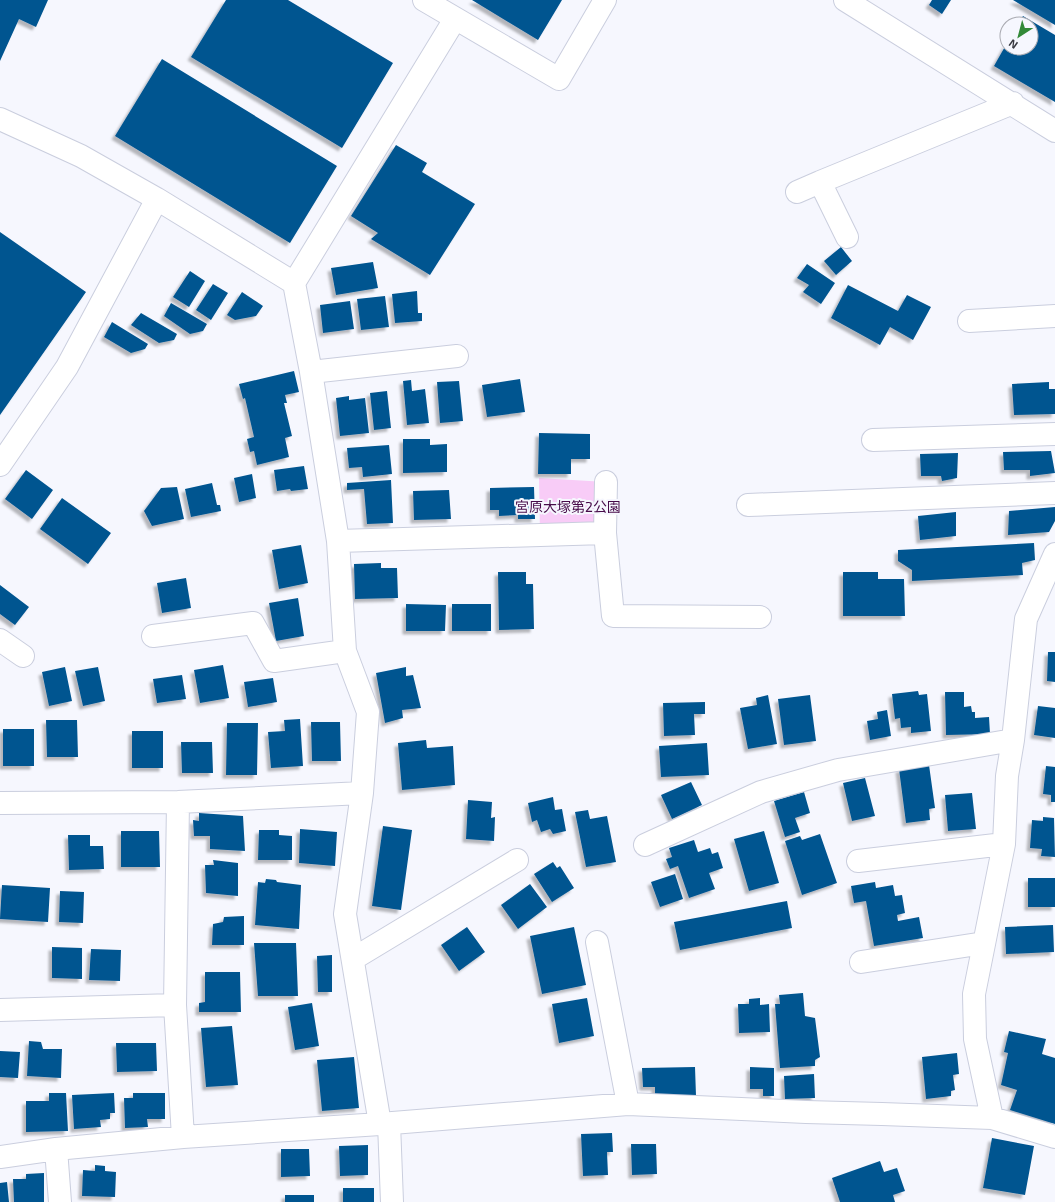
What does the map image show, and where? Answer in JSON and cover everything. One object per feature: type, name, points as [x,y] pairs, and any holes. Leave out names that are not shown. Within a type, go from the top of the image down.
[{"type":"street","points":[[424,0],[559,79],[605,0]]},
{"type":"street","points":[[845,0],[1013,103],[1055,131]]},
{"type":"street","points":[[392,1202],[385,1124],[345,914],[362,793],[368,712],[345,651],[338,541],[311,372],[294,283],[455,19]]},
{"type":"street","points":[[797,192],[1013,103]]},
{"type":"street","points":[[0,120],[81,156],[157,199],[294,283]]},
{"type":"street","points":[[820,182],[847,237]]},
{"type":"street","points":[[0,465],[67,367],[157,199]]},
{"type":"street","points":[[969,321],[1055,316]]},
{"type":"street","points":[[311,372],[457,356]]},
{"type":"street","points":[[873,440],[1055,434]]},
{"type":"street","points":[[606,482],[604,533],[613,616],[760,617]]},
{"type":"street","points":[[748,505],[1055,493]]},
{"type":"street","points":[[338,541],[604,533]]},
{"type":"street","points":[[992,1118],[975,1039],[974,994],[1004,844],[1007,776],[1013,740],[1026,619],[1055,554]]},
{"type":"street","points":[[153,636],[253,623],[274,661],[345,651]]},
{"type":"street","points":[[0,640],[23,656]]},
{"type":"street","points":[[645,845],[761,792],[838,770],[1013,740]]},
{"type":"street","points":[[0,803],[178,802],[362,793]]},
{"type":"street","points":[[178,802],[176,1005],[183,1137]]},
{"type":"street","points":[[858,861],[1004,844]]},
{"type":"street","points":[[353,959],[518,860]]},
{"type":"street","points":[[597,942],[628,1104]]},
{"type":"street","points":[[861,962],[984,943]]},
{"type":"street","points":[[0,1010],[176,1005]]},
{"type":"street","points":[[0,1157],[56,1149],[183,1137],[385,1124],[628,1104],[798,1112],[992,1118],[1055,1137]]},
{"type":"street","points":[[56,1149],[60,1202]]},
{"type":"green space","name":"宮原大塚第2公園","points":[[539,478],[606,482],[605,533],[540,535]]},
{"type":"building","points":[[0,0],[48,0],[36,27],[19,19],[0,61]]},
{"type":"building","points":[[226,0],[288,0],[393,63],[342,148],[191,57]]},
{"type":"building","points":[[472,0],[562,0],[538,40]]},
{"type":"building","points":[[932,0],[951,0],[942,14],[929,5]]},
{"type":"building","points":[[1013,0],[1055,0],[1055,25]]},
{"type":"building","points":[[1039,26],[1055,35],[1055,102],[994,66],[1000,56],[1039,56]]},
{"type":"building","points":[[162,59],[337,166],[290,243],[115,136]]},
{"type":"building","points":[[396,145],[427,163],[422,172],[475,204],[430,275],[371,239],[378,233],[351,216]]},
{"type":"building","points":[[0,232],[86,292],[0,415]]},
{"type":"building","points":[[841,247],[852,261],[836,275],[824,261]]},
{"type":"building","points":[[373,262],[378,288],[336,295],[331,268]]},
{"type":"building","points":[[807,264],[835,283],[821,304],[803,292],[809,285],[797,278]]},
{"type":"building","points":[[190,271],[205,281],[189,307],[173,297]]},
{"type":"building","points":[[213,284],[228,293],[211,320],[196,310]]},
{"type":"building","points":[[848,285],[898,311],[907,295],[931,307],[913,340],[890,327],[880,345],[831,318]]},
{"type":"building","points":[[417,291],[418,313],[422,313],[422,321],[395,323],[392,294]]},
{"type":"building","points":[[242,292],[263,306],[256,316],[235,320],[227,315]]},
{"type":"building","points":[[385,296],[389,327],[361,330],[357,299]]},
{"type":"building","points":[[350,301],[354,329],[323,333],[320,305]]},
{"type":"building","points":[[171,303],[207,324],[203,331],[190,334],[164,316]]},
{"type":"building","points":[[141,313],[177,334],[174,340],[159,343],[131,325]]},
{"type":"building","points":[[112,322],[148,344],[145,349],[131,353],[104,337]]},
{"type":"building","points":[[294,371],[299,392],[285,395],[287,403],[284,403],[292,436],[285,438],[289,457],[257,465],[254,451],[250,452],[247,439],[254,437],[245,398],[243,399],[239,384]]},
{"type":"building","points":[[520,379],[525,412],[487,417],[482,385]]},
{"type":"building","points":[[411,380],[412,391],[425,389],[429,423],[407,425],[403,381]]},
{"type":"building","points":[[459,381],[463,421],[440,423],[437,382]]},
{"type":"building","points":[[1049,382],[1049,389],[1055,389],[1055,414],[1014,415],[1012,384]]},
{"type":"building","points":[[387,391],[391,428],[374,430],[370,393]]},
{"type":"building","points":[[349,396],[349,400],[365,398],[369,433],[340,436],[336,398]]},
{"type":"building","points":[[539,433],[590,434],[590,459],[571,459],[571,474],[538,474]]},
{"type":"building","points":[[403,439],[430,439],[430,445],[447,444],[447,472],[403,473]]},
{"type":"building","points":[[389,445],[392,474],[363,477],[362,467],[349,468],[347,448]]},
{"type":"building","points":[[1051,451],[1055,473],[1030,476],[1030,470],[1004,470],[1003,452]]},
{"type":"building","points":[[958,453],[957,478],[942,481],[941,476],[921,476],[920,454]]},
{"type":"building","points":[[304,466],[308,489],[277,491],[274,470]]},
{"type":"building","points":[[26,470],[53,490],[32,519],[5,499]]},
{"type":"building","points":[[252,474],[256,498],[239,502],[234,478]]},
{"type":"building","points":[[391,480],[393,523],[367,524],[364,489],[347,490],[347,483]]},
{"type":"building","points":[[212,483],[217,505],[220,505],[221,511],[191,517],[185,489]]},
{"type":"building","points":[[177,487],[184,519],[152,526],[144,511],[161,488]]},
{"type":"building","points":[[534,487],[535,519],[518,519],[518,515],[499,516],[499,510],[490,510],[490,488]]},
{"type":"building","points":[[449,490],[451,519],[414,520],[413,491]]},
{"type":"building","points":[[62,498],[111,533],[88,564],[40,529]]},
{"type":"building","points":[[1055,507],[1055,521],[1049,532],[1008,535],[1009,511]]},
{"type":"building","points":[[956,512],[956,536],[920,540],[918,516]]},
{"type":"building","points":[[1034,543],[1035,560],[1022,563],[1023,575],[912,581],[912,570],[898,561],[898,550]]},
{"type":"building","points":[[301,545],[308,583],[279,589],[272,550]]},
{"type":"building","points":[[381,563],[381,568],[397,568],[398,598],[355,599],[354,564]]},
{"type":"building","points":[[498,572],[526,572],[526,584],[533,584],[534,629],[499,630]]},
{"type":"building","points":[[843,572],[878,572],[878,579],[904,579],[905,616],[843,616]]},
{"type":"building","points":[[186,578],[191,608],[162,613],[157,583]]},
{"type":"building","points":[[0,585],[29,607],[15,625],[0,614]]},
{"type":"building","points":[[298,598],[304,636],[276,641],[269,603]]},
{"type":"building","points":[[406,604],[446,605],[445,631],[406,631]]},
{"type":"building","points":[[452,604],[491,604],[491,631],[452,631]]},
{"type":"building","points":[[1048,652],[1055,652],[1055,682],[1047,681]]},
{"type":"building","points":[[223,665],[229,698],[200,703],[194,670]]},
{"type":"building","points":[[65,667],[72,701],[49,706],[42,672]]},
{"type":"building","points":[[98,667],[105,701],[83,706],[75,671]]},
{"type":"building","points":[[406,667],[406,676],[413,675],[421,708],[402,710],[403,718],[385,723],[376,673]]},
{"type":"building","points":[[182,675],[186,699],[157,703],[153,679]]},
{"type":"building","points":[[273,678],[277,702],[248,707],[244,682]]},
{"type":"building","points":[[918,691],[919,695],[927,694],[931,731],[911,733],[911,727],[901,728],[900,718],[895,719],[892,694]]},
{"type":"building","points":[[945,692],[964,692],[964,707],[971,706],[972,712],[975,712],[975,718],[989,717],[990,734],[946,735]]},
{"type":"building","points":[[768,695],[777,744],[748,749],[740,708],[757,705],[756,698]]},
{"type":"building","points":[[810,695],[816,741],[784,745],[778,699]]},
{"type":"building","points":[[705,702],[705,714],[694,714],[695,735],[664,736],[663,703]]},
{"type":"building","points":[[1038,706],[1055,708],[1055,738],[1034,735]]},
{"type":"building","points":[[887,710],[891,736],[870,740],[867,721],[878,719],[877,712]]},
{"type":"building","points":[[300,719],[303,766],[271,768],[268,732],[285,731],[284,720]]},
{"type":"building","points":[[46,720],[77,720],[78,757],[47,757]]},
{"type":"building","points":[[311,722],[340,722],[341,761],[312,761]]},
{"type":"building","points":[[227,723],[258,723],[257,775],[226,775]]},
{"type":"building","points":[[3,729],[34,729],[34,766],[3,766]]},
{"type":"building","points":[[132,731],[163,731],[163,768],[132,768]]},
{"type":"building","points":[[426,740],[427,748],[453,746],[455,785],[402,790],[398,743]]},
{"type":"building","points":[[181,742],[212,742],[213,773],[182,773]]},
{"type":"building","points":[[707,743],[709,775],[661,777],[659,746]]},
{"type":"building","points":[[929,765],[935,808],[929,809],[930,820],[906,823],[899,769]]},
{"type":"building","points":[[1046,766],[1055,767],[1055,802],[1051,802],[1051,795],[1043,794]]},
{"type":"building","points":[[865,778],[875,816],[852,821],[843,783]]},
{"type":"building","points":[[691,782],[702,805],[672,819],[661,795]]},
{"type":"building","points":[[804,792],[810,813],[795,818],[800,832],[785,837],[774,801]]},
{"type":"building","points":[[972,793],[976,829],[948,831],[945,795]]},
{"type":"building","points":[[553,797],[555,810],[562,809],[566,831],[553,834],[550,829],[541,832],[537,820],[532,822],[528,803]]},
{"type":"building","points":[[468,800],[492,802],[491,818],[495,817],[494,841],[466,839]]},
{"type":"building","points":[[588,810],[590,819],[607,816],[616,862],[586,867],[575,812]]},
{"type":"building","points":[[199,813],[243,816],[245,851],[210,849],[210,836],[194,836],[193,820],[199,821]]},
{"type":"building","points":[[1043,817],[1054,818],[1055,857],[1041,856],[1042,849],[1030,848],[1032,820],[1043,821]]},
{"type":"building","points":[[383,826],[412,830],[401,910],[372,906]]},
{"type":"building","points":[[300,829],[337,832],[335,866],[299,863]]},
{"type":"building","points":[[259,830],[279,830],[279,835],[292,836],[292,860],[258,860]]},
{"type":"building","points":[[121,831],[159,831],[160,867],[121,867]]},
{"type":"building","points":[[764,831],[779,883],[749,891],[734,839]]},
{"type":"building","points":[[820,834],[837,883],[802,895],[785,841],[800,836],[802,840]]},
{"type":"building","points":[[68,835],[90,835],[90,846],[103,846],[104,869],[69,870]]},
{"type":"building","points":[[694,840],[698,852],[710,848],[712,854],[718,852],[723,868],[709,873],[715,889],[689,898],[678,866],[670,869],[666,859],[672,857],[669,848]]},
{"type":"building","points":[[213,860],[238,863],[238,896],[206,893],[205,865],[214,865]]},
{"type":"building","points":[[553,862],[557,868],[560,866],[574,888],[552,902],[534,874]]},
{"type":"building","points":[[675,874],[683,899],[660,907],[651,882]]},
{"type":"building","points":[[1028,878],[1055,878],[1055,907],[1028,907]]},
{"type":"building","points":[[266,879],[301,885],[299,929],[255,925],[258,882],[265,883]]},
{"type":"building","points":[[875,882],[876,888],[893,885],[895,896],[902,895],[905,913],[897,915],[898,921],[919,917],[923,938],[874,946],[866,901],[854,903],[851,886]]},
{"type":"building","points":[[530,884],[547,907],[518,929],[501,905]]},
{"type":"building","points":[[2,885],[50,888],[48,922],[0,919]]},
{"type":"building","points":[[60,891],[84,892],[83,923],[59,922]]},
{"type":"building","points":[[787,901],[792,928],[680,950],[674,922]]},
{"type":"building","points":[[244,916],[244,945],[212,945],[213,924],[223,922],[224,917]]},
{"type":"building","points":[[1053,925],[1054,952],[1006,954],[1005,927]]},
{"type":"building","points":[[467,927],[485,952],[459,971],[441,945]]},
{"type":"building","points":[[574,927],[586,985],[542,994],[530,936]]},
{"type":"building","points":[[254,943],[296,943],[298,996],[258,996]]},
{"type":"building","points":[[52,947],[82,948],[82,979],[52,978]]},
{"type":"building","points":[[91,949],[121,950],[120,981],[89,980]]},
{"type":"building","points":[[332,955],[332,992],[318,992],[317,956]]},
{"type":"building","points":[[205,972],[240,972],[241,1012],[199,1012],[199,1003],[205,1002]]},
{"type":"building","points":[[803,993],[805,1016],[815,1018],[820,1057],[815,1060],[815,1066],[780,1068],[775,1004],[780,1004],[779,995]]},
{"type":"building","points":[[587,998],[594,1036],[559,1043],[552,1004]]},
{"type":"building","points":[[760,998],[760,1005],[769,1004],[770,1032],[739,1033],[738,1004],[749,1004],[749,999]]},
{"type":"building","points":[[312,1003],[319,1046],[295,1050],[288,1007]]},
{"type":"building","points":[[232,1026],[238,1085],[206,1087],[201,1028]]},
{"type":"building","points":[[1009,1031],[1046,1039],[1042,1054],[1055,1058],[1055,1124],[1010,1110],[1017,1090],[1001,1085],[1008,1053],[1004,1052]]},
{"type":"building","points":[[29,1041],[41,1042],[43,1049],[62,1049],[61,1078],[27,1076]]},
{"type":"building","points":[[116,1043],[156,1043],[157,1071],[117,1072]]},
{"type":"building","points":[[0,1051],[20,1052],[18,1078],[0,1077]]},
{"type":"building","points":[[957,1053],[959,1074],[953,1075],[955,1090],[951,1091],[951,1096],[926,1099],[922,1057]]},
{"type":"building","points":[[354,1057],[359,1108],[322,1111],[317,1060]]},
{"type":"building","points":[[695,1067],[696,1096],[655,1097],[655,1087],[643,1087],[642,1068]]},
{"type":"building","points":[[750,1067],[774,1068],[774,1096],[763,1096],[763,1089],[750,1089]]},
{"type":"building","points":[[814,1074],[815,1098],[785,1099],[784,1076]]},
{"type":"building","points":[[49,1093],[66,1093],[68,1131],[26,1132],[26,1101],[49,1101]]},
{"type":"building","points":[[114,1093],[115,1113],[110,1113],[110,1119],[100,1120],[101,1127],[74,1129],[72,1095]]},
{"type":"building","points":[[133,1093],[165,1093],[165,1119],[147,1119],[148,1127],[125,1128],[124,1098],[133,1098]]},
{"type":"building","points":[[612,1133],[613,1152],[607,1152],[608,1175],[583,1176],[581,1134]]},
{"type":"building","points":[[992,1138],[1034,1146],[1025,1195],[983,1188]]},
{"type":"building","points":[[631,1144],[656,1144],[657,1174],[632,1175]]},
{"type":"building","points":[[368,1145],[368,1175],[340,1176],[339,1146]]},
{"type":"building","points":[[281,1149],[309,1149],[310,1176],[281,1177]]},
{"type":"building","points":[[880,1161],[884,1172],[897,1168],[905,1191],[893,1195],[895,1202],[840,1202],[832,1178]]},
{"type":"building","points":[[95,1165],[105,1166],[105,1171],[116,1172],[115,1197],[82,1196],[83,1170],[95,1171]]},
{"type":"building","points":[[44,1173],[44,1202],[14,1202],[13,1179],[26,1179],[26,1174]]},
{"type":"building","points":[[7,1182],[9,1202],[0,1202],[0,1183]]},
{"type":"building","points":[[343,1188],[374,1188],[374,1202],[343,1202]]},
{"type":"building","points":[[285,1195],[314,1195],[314,1202],[285,1202]]}]
